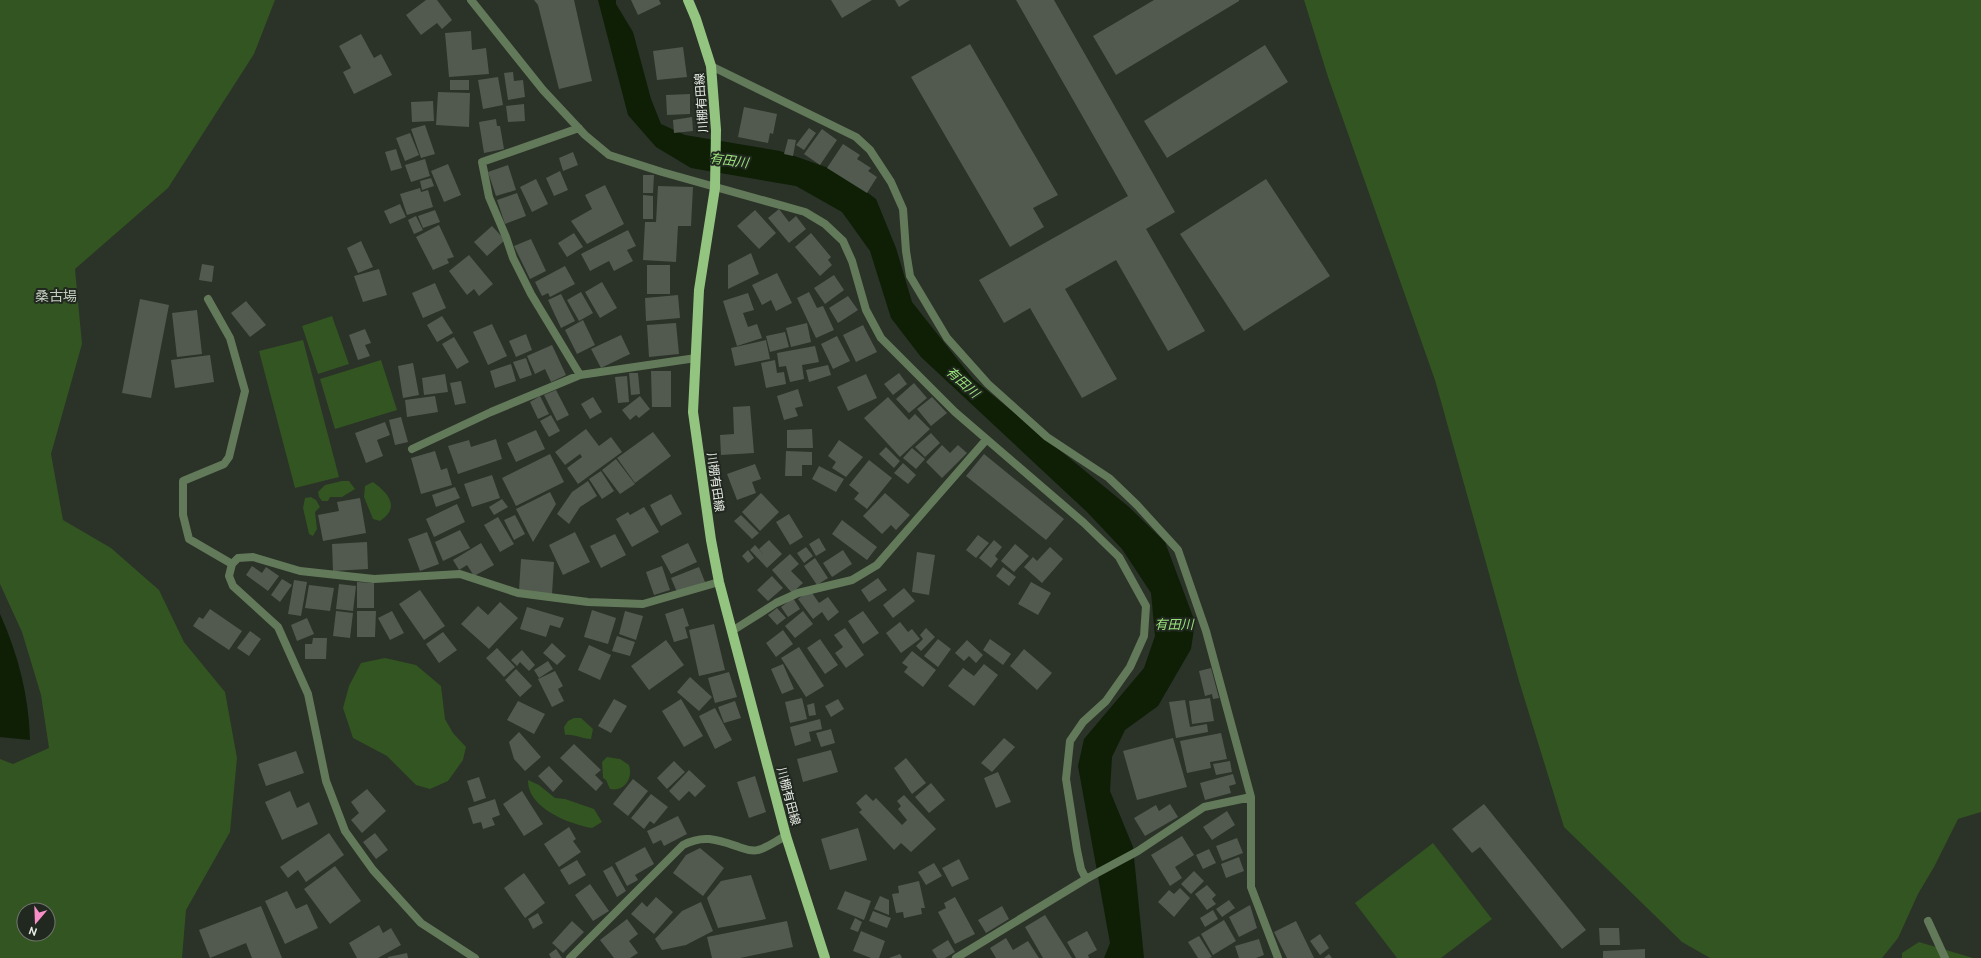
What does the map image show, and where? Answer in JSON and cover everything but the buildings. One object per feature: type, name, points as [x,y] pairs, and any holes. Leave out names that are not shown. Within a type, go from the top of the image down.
[{"type":"main road","name":"川棚有田線","points":[[688,0],[696,19],[711,66],[716,130],[716,185],[699,290],[692,412],[711,540],[719,582],[786,836],[825,958]]},
{"type":"street","points":[[471,0],[543,90],[579,128],[609,155],[805,212],[825,224],[844,241],[852,261],[866,310],[881,338],[955,412],[1046,490],[1119,556],[1146,606],[1144,636],[1130,666],[1106,701],[1083,722],[1070,741],[1066,779],[1077,850],[1081,869],[1086,879]]},
{"type":"street","points":[[711,66],[856,137],[870,150],[891,182],[903,209],[906,251],[910,276],[946,338],[988,384],[1047,437],[1109,478],[1137,505],[1178,550],[1206,631],[1251,797],[1251,887],[1278,958]]},
{"type":"street","points":[[579,128],[482,162],[489,197],[506,236],[513,258],[531,294],[580,375]]},
{"type":"street","points":[[208,299],[230,338],[245,391],[229,457],[224,464],[183,481],[183,515],[188,539],[232,564]]},
{"type":"street","points":[[412,449],[491,412],[580,375],[696,358]]},
{"type":"street","points":[[732,631],[745,621],[787,598],[798,593],[852,580],[877,565],[986,440]]},
{"type":"street","points":[[475,958],[420,923],[372,870],[345,831],[326,781],[308,694],[278,627],[233,586],[229,576],[232,564],[238,558],[253,556],[300,571],[374,579],[460,574],[518,593],[588,602],[643,604],[719,582]]},
{"type":"street","points":[[956,958],[1086,879],[1138,851],[1204,807],[1251,797]]},
{"type":"street","points":[[570,958],[683,845],[696,839],[708,838],[723,841],[748,850],[758,850],[786,836]]},
{"type":"street","points":[[1928,921],[1945,958]]},
{"type":"green space","points":[[0,0],[275,0],[254,54],[168,188],[75,269],[82,344],[51,454],[63,520],[111,548],[159,590],[184,642],[225,692],[237,758],[230,832],[186,910],[182,958],[0,958],[0,759],[13,764],[49,748],[41,695],[22,632],[0,584]]},
{"type":"green space","points":[[1304,0],[1981,0],[1981,812],[1958,819],[1934,867],[1918,894],[1898,938],[1882,958],[1710,958],[1682,942],[1564,827],[1519,681],[1435,380],[1328,77]]},
{"type":"green space","points":[[332,316],[349,364],[318,374],[302,326]]},
{"type":"green space","points":[[303,340],[339,477],[295,488],[259,351]]},
{"type":"green space","points":[[381,360],[397,410],[335,429],[320,379]]},
{"type":"green space","points":[[349,481],[355,489],[342,497],[330,497],[328,501],[322,501],[318,492],[325,485]]},
{"type":"green space","points":[[373,482],[387,495],[391,505],[390,511],[380,521],[373,519],[364,497],[365,486]]},
{"type":"green space","points":[[311,497],[316,500],[320,507],[315,512],[317,529],[313,536],[309,534],[303,508],[305,498]]},
{"type":"green space","points":[[385,658],[416,665],[441,686],[445,719],[453,733],[466,747],[463,760],[448,781],[430,789],[416,785],[387,756],[353,738],[343,708],[349,686],[361,663]]},
{"type":"green space","points":[[574,718],[581,718],[593,729],[591,739],[565,735],[564,727],[568,721]]},
{"type":"green space","points":[[607,757],[620,759],[629,765],[629,779],[624,786],[620,788],[610,789],[606,780],[603,778],[602,762]]},
{"type":"green space","points":[[528,780],[539,785],[555,798],[565,799],[594,809],[602,822],[592,828],[572,823],[551,813],[534,799]]},
{"type":"green space","points":[[1433,843],[1492,919],[1441,958],[1397,958],[1355,903]]},
{"type":"green space","points":[[1919,942],[1973,958],[1902,958],[1902,953]]},
{"type":"water","name":"有田川","points":[[598,0],[616,0],[616,4],[633,32],[651,99],[661,124],[685,135],[780,151],[840,172],[876,199],[896,248],[912,302],[973,379],[1129,507],[1165,542],[1195,622],[1191,649],[1158,706],[1125,730],[1112,757],[1110,791],[1133,847],[1144,958],[1104,958],[1110,943],[1078,766],[1084,739],[1144,668],[1155,636],[1151,593],[1122,549],[1087,512],[921,357],[891,318],[870,251],[842,212],[796,186],[691,168],[656,147],[628,115]]},
{"type":"water","points":[[0,614],[12,644],[25,691],[30,740],[0,737]]},
{"type":"district","name":"桑古場","points":[[56,296]]}]
